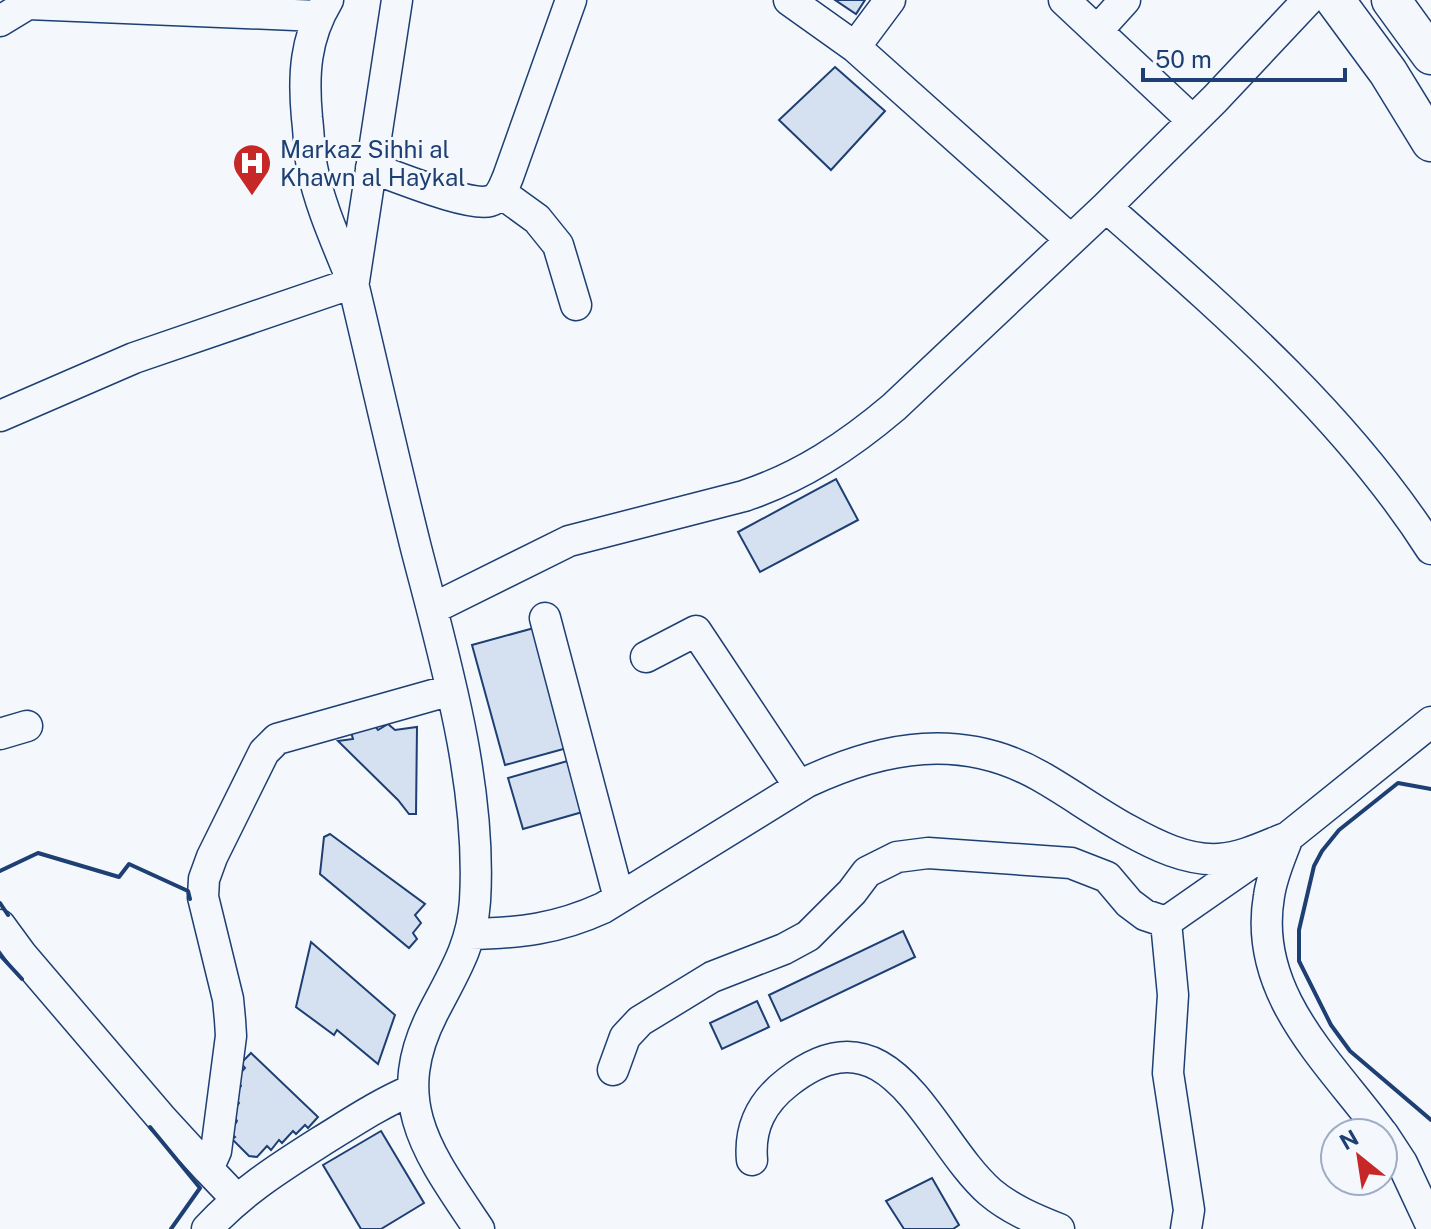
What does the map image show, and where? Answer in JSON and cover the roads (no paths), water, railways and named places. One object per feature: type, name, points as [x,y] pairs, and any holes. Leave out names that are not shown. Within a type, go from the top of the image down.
[{"type":"main road","points":[[1335,0],[1388,72],[1431,142]]},
{"type":"main road","points":[[1391,0],[1431,55]]},
{"type":"street","points":[[353,283],[397,0]]},
{"type":"street","points":[[371,168],[472,202],[492,201],[501,193],[571,0]]},
{"type":"street","points":[[789,0],[855,47],[1071,240]]},
{"type":"street","points":[[855,47],[890,0]]},
{"type":"street","points":[[1064,0],[1193,121]]},
{"type":"street","points":[[1097,31],[1125,0]]},
{"type":"street","points":[[432,609],[569,541],[744,496],[773,486],[832,455],[894,407],[1106,207],[1308,0]]},
{"type":"street","points":[[0,21],[28,4],[323,8],[306,52],[304,76],[311,163],[330,227],[353,283],[451,690],[472,814],[475,903],[470,934],[453,979],[419,1043],[414,1059],[412,1090],[417,1123],[428,1148],[479,1229]]},
{"type":"street","points":[[501,193],[537,219],[558,245],[576,305]]},
{"type":"street","points":[[1106,207],[1258,342],[1391,489],[1431,549]]},
{"type":"street","points":[[0,416],[134,358],[353,283]]},
{"type":"street","points":[[545,618],[619,898]]},
{"type":"street","points":[[646,657],[696,631],[799,786]]},
{"type":"street","points":[[208,1169],[216,1151],[231,1036],[228,999],[203,897],[204,879],[264,752],[277,739],[451,690]]},
{"type":"street","points":[[1166,922],[1288,837],[1431,722]]},
{"type":"street","points":[[470,934],[515,933],[573,921],[619,898],[799,786],[843,765],[881,753],[912,748],[946,748],[1007,761],[1037,774],[1152,844],[1187,856],[1216,859],[1246,854],[1288,837]]},
{"type":"street","points":[[1288,837],[1268,898],[1267,932],[1273,968],[1288,1008],[1309,1041],[1370,1117]]},
{"type":"street","points":[[613,1070],[625,1037],[640,1021],[712,977],[784,949],[808,936],[852,892],[867,872],[897,857],[928,853],[1071,863],[1107,877],[1129,903],[1145,915],[1166,922]]},
{"type":"street","points":[[1166,922],[1173,995],[1168,1073],[1189,1210],[1186,1229]]},
{"type":"street","points":[[0,925],[32,967],[208,1169],[238,1197]]},
{"type":"street","points":[[752,1160],[752,1131],[759,1115],[786,1083],[803,1071],[827,1061],[852,1056],[868,1059],[902,1083],[990,1192],[1020,1212],[1059,1229]]},
{"type":"street","points":[[207,1229],[238,1197],[381,1104],[412,1090]]},
{"type":"street","points":[[1399,1158],[1431,1225]]},
{"type":"place","name":"Markaz Sihhi al Khawn al Haykal","points":[[252,197]]}]
